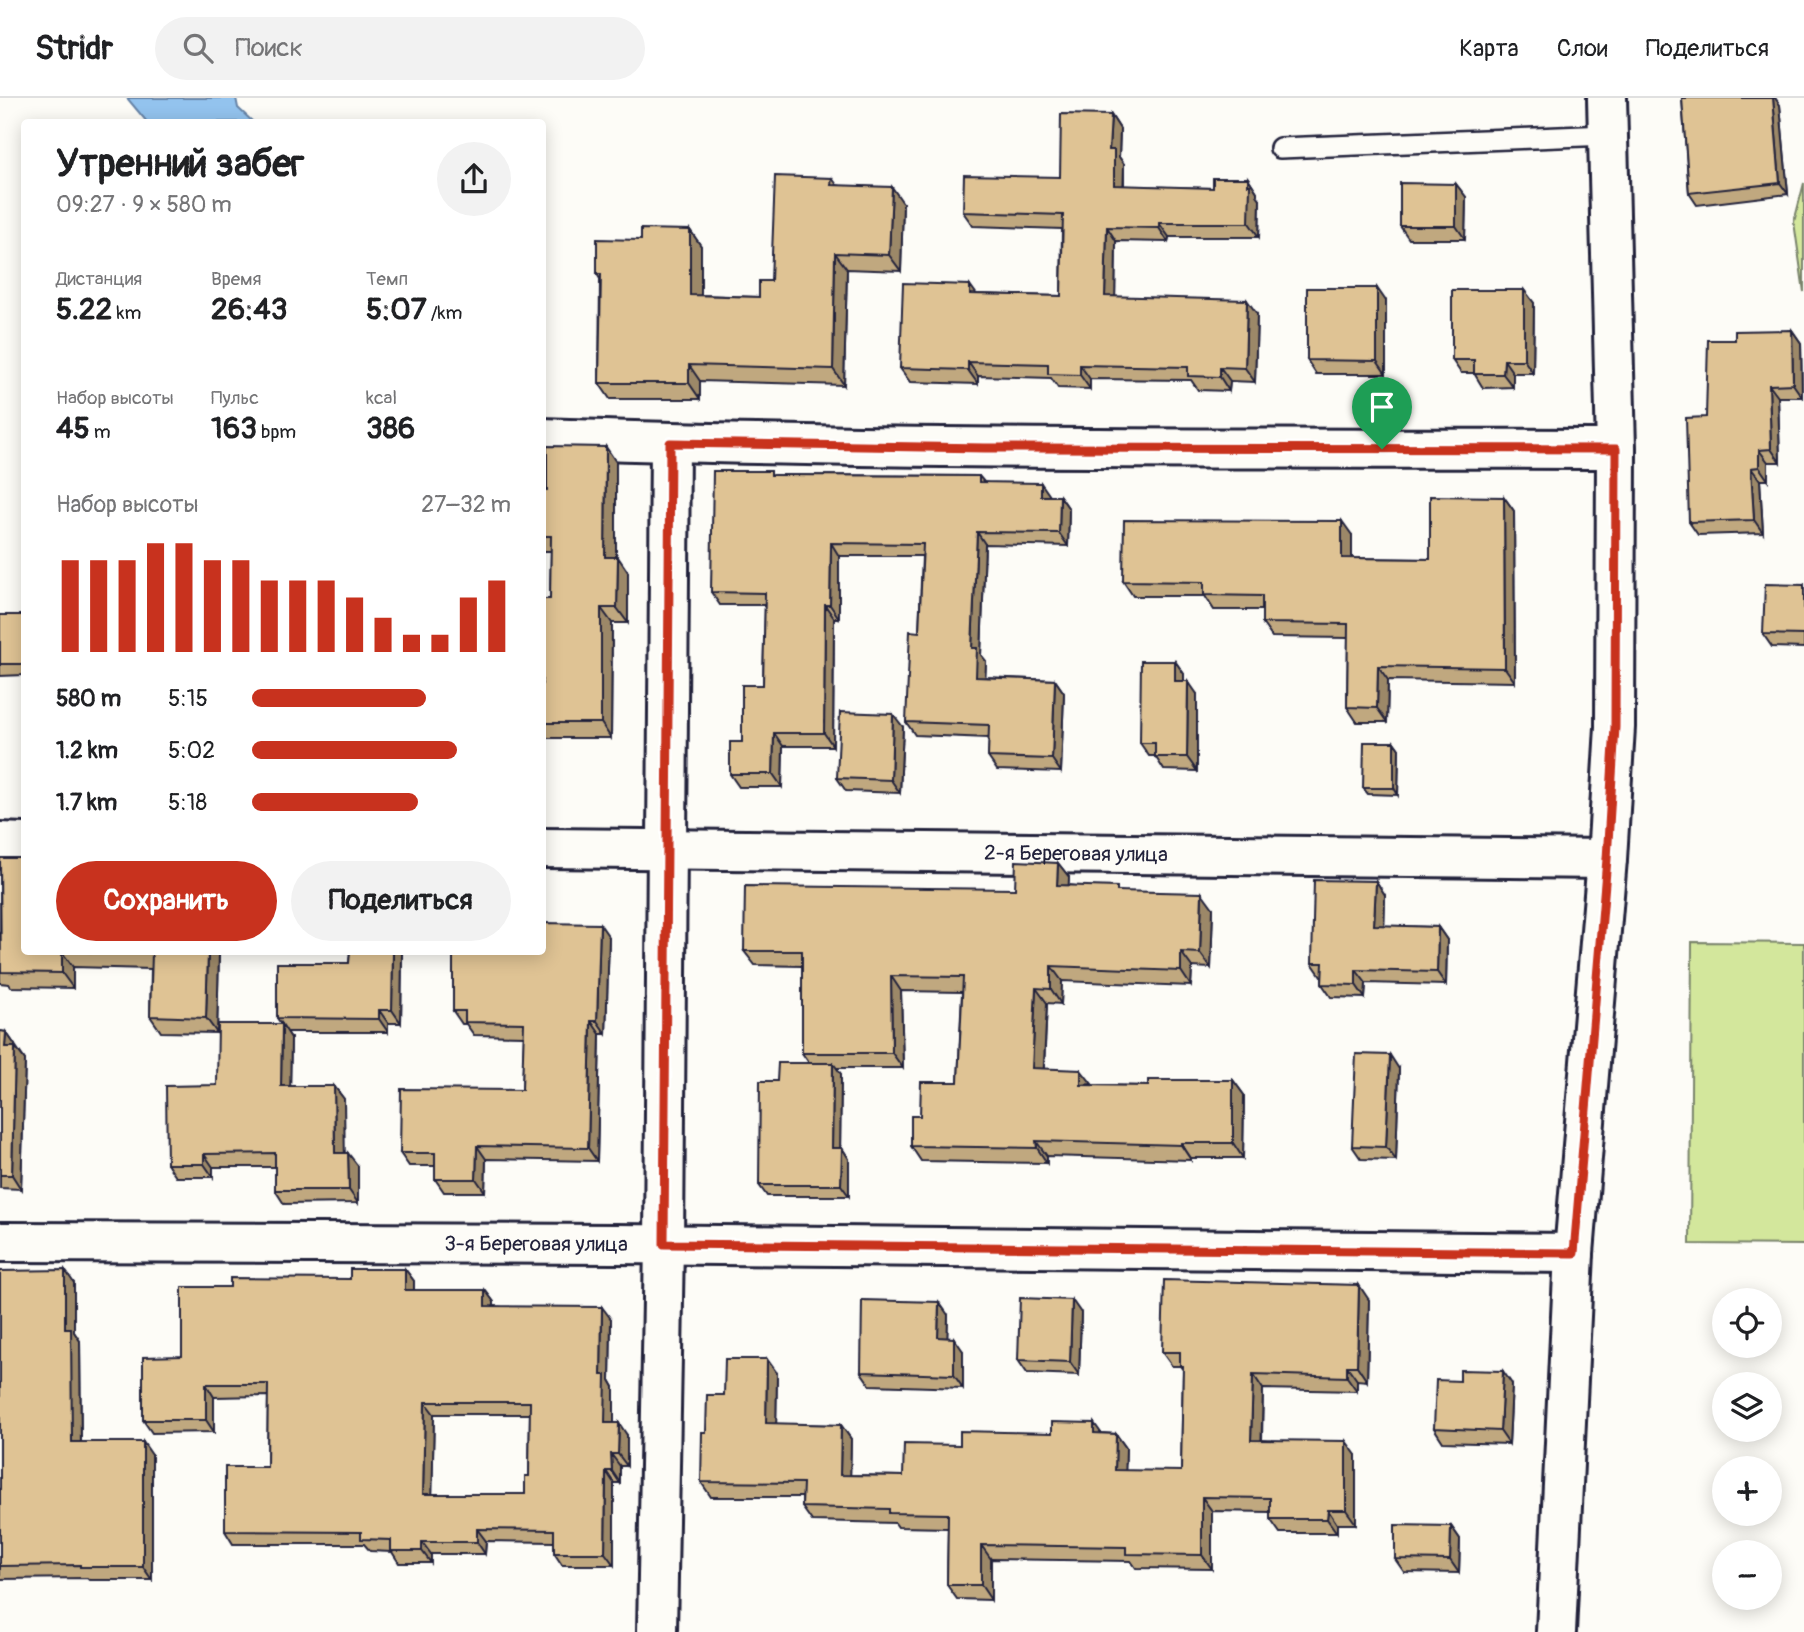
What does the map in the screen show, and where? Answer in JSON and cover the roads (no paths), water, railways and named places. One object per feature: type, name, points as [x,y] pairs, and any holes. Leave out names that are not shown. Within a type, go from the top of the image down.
[{"type":"street","points":[[1556,1632],[1574,1253],[1607,859],[1615,727],[1616,449],[1608,117]]},
{"type":"street","points":[[546,438],[985,448],[1616,449]]},
{"type":"street","points":[[657,1632],[664,1244],[670,443]]},
{"type":"street","points":[[0,842],[21,843]]},
{"type":"street","name":"2-я Береговая улица","points":[[546,848],[1607,859]]},
{"type":"street","name":"3-я Береговая улица","points":[[0,1242],[664,1244],[1574,1253]]},
{"type":"lane","points":[[1280,148],[1608,117]]},
{"type":"water","points":[[127,98],[236,98],[238,108],[250,119],[144,119]]}]
